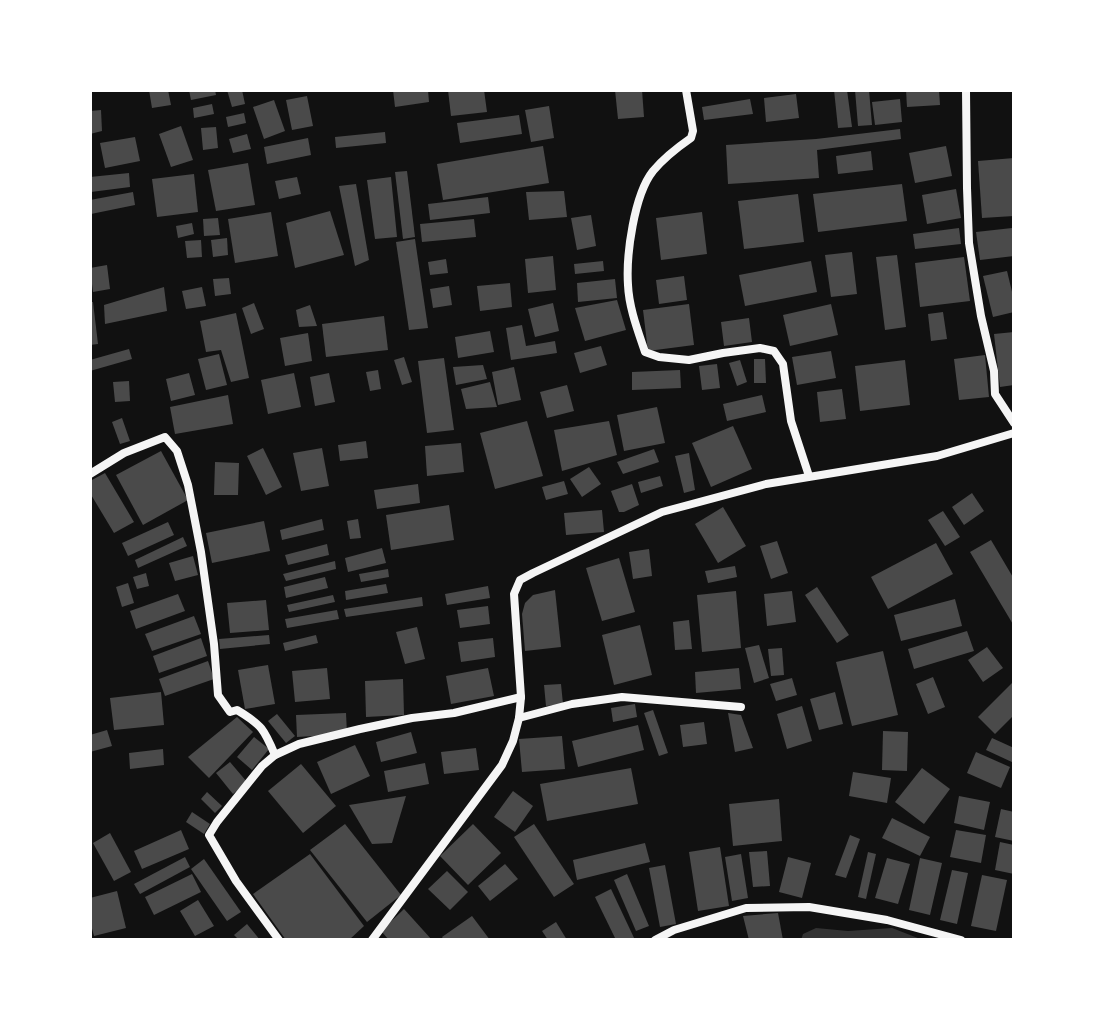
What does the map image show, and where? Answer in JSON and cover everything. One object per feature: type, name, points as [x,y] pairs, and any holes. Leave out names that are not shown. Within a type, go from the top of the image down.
[{"type":"street","points":[[686,90],[693,131],[691,138],[652,172],[638,201],[630,243],[628,287],[636,327],[645,352],[659,357],[689,360],[760,348],[774,351],[783,364],[791,421],[809,476]]},
{"type":"street","points":[[966,90],[969,243],[994,371],[995,394],[1014,423]]},
{"type":"street","points":[[372,940],[502,765],[513,741],[521,697],[514,594],[520,580],[662,512],[766,484],[937,456],[1014,433]]},
{"type":"street","points":[[90,474],[124,453],[165,437],[177,451],[188,485],[201,552],[218,695],[230,712],[237,710],[256,721],[264,730],[275,755]]},
{"type":"street","points":[[279,940],[236,881],[209,835],[262,766],[275,755],[299,744],[521,697]]},
{"type":"street","points":[[519,718],[572,704],[622,697],[741,707]]},
{"type":"street","points":[[655,940],[674,930],[746,908],[809,907],[887,920],[961,940]]},
{"type":"shaded area","points":[[816,928],[848,931],[892,928],[923,940],[801,940],[803,934]]},
{"type":"building","points":[[149,90],[168,90],[171,105],[152,108]]},
{"type":"building","points":[[189,90],[215,90],[216,95],[191,100]]},
{"type":"building","points":[[227,90],[242,90],[245,104],[232,107]]},
{"type":"building","points":[[393,90],[428,90],[429,102],[395,107]]},
{"type":"building","points":[[448,90],[484,90],[487,112],[451,116]]},
{"type":"building","points":[[615,90],[642,90],[644,117],[618,119]]},
{"type":"building","points":[[834,90],[847,90],[852,127],[838,128]]},
{"type":"building","points":[[855,90],[869,90],[872,125],[858,126]]},
{"type":"building","points":[[906,90],[939,90],[940,105],[907,107]]},
{"type":"building","points":[[796,94],[799,118],[766,122],[764,98]]},
{"type":"building","points":[[307,96],[313,126],[292,130],[286,100]]},
{"type":"building","points":[[750,99],[753,114],[704,120],[702,107]]},
{"type":"building","points":[[900,99],[902,122],[875,125],[872,102]]},
{"type":"building","points":[[274,100],[285,131],[264,139],[253,107]]},
{"type":"building","points":[[212,104],[214,114],[194,118],[193,108]]},
{"type":"building","points":[[549,106],[554,138],[531,142],[525,110]]},
{"type":"building","points":[[101,110],[102,131],[90,134],[90,111]]},
{"type":"building","points":[[244,113],[246,123],[228,127],[226,117]]},
{"type":"building","points":[[519,115],[522,134],[460,143],[457,123]]},
{"type":"building","points":[[181,126],[193,160],[171,167],[159,134]]},
{"type":"building","points":[[216,127],[218,148],[203,150],[201,128]]},
{"type":"building","points":[[900,129],[901,139],[817,150],[819,178],[728,184],[726,145]]},
{"type":"building","points":[[385,132],[386,143],[336,148],[335,137]]},
{"type":"building","points":[[247,134],[251,149],[233,153],[229,139]]},
{"type":"building","points":[[135,137],[140,161],[105,168],[100,143]]},
{"type":"building","points":[[308,138],[311,155],[267,164],[264,147]]},
{"type":"building","points":[[543,146],[549,183],[443,200],[437,164]]},
{"type":"building","points":[[946,146],[952,176],[915,183],[909,153]]},
{"type":"building","points":[[871,151],[873,170],[838,174],[836,156]]},
{"type":"building","points":[[1014,158],[1014,216],[982,218],[978,161]]},
{"type":"building","points":[[248,163],[255,205],[216,211],[208,170]]},
{"type":"building","points":[[407,171],[415,237],[403,239],[395,172]]},
{"type":"building","points":[[129,173],[130,187],[91,192],[90,177]]},
{"type":"building","points":[[194,174],[198,212],[157,217],[152,179]]},
{"type":"building","points":[[297,177],[301,194],[279,199],[275,181]]},
{"type":"building","points":[[391,177],[397,237],[375,239],[367,180]]},
{"type":"building","points":[[356,184],[369,260],[355,266],[339,186]]},
{"type":"building","points":[[902,184],[907,221],[818,232],[813,194]]},
{"type":"building","points":[[956,189],[961,218],[927,224],[922,195]]},
{"type":"building","points":[[564,191],[567,217],[529,220],[526,192]]},
{"type":"building","points":[[133,192],[135,205],[91,214],[90,200]]},
{"type":"building","points":[[798,194],[804,242],[744,249],[738,201]]},
{"type":"building","points":[[488,197],[490,213],[430,220],[428,204]]},
{"type":"building","points":[[330,211],[344,255],[295,268],[286,223]]},
{"type":"building","points":[[271,212],[278,256],[235,263],[228,219]]},
{"type":"building","points":[[702,212],[707,254],[661,260],[656,218]]},
{"type":"building","points":[[591,215],[596,246],[577,250],[571,218]]},
{"type":"building","points":[[218,218],[220,235],[204,236],[203,219]]},
{"type":"building","points":[[474,219],[476,237],[422,242],[420,224]]},
{"type":"building","points":[[192,223],[194,234],[178,238],[176,226]]},
{"type":"building","points":[[959,228],[961,244],[915,249],[913,234]]},
{"type":"building","points":[[1012,228],[1014,256],[980,260],[976,232]]},
{"type":"building","points":[[227,238],[228,255],[213,257],[211,240]]},
{"type":"building","points":[[415,239],[428,328],[409,330],[396,242]]},
{"type":"building","points":[[201,240],[202,257],[187,258],[185,241]]},
{"type":"building","points":[[852,252],[857,294],[831,297],[825,255]]},
{"type":"building","points":[[897,255],[906,327],[885,330],[876,257]]},
{"type":"building","points":[[553,256],[556,290],[528,293],[525,259]]},
{"type":"building","points":[[964,257],[970,301],[920,307],[915,263]]},
{"type":"building","points":[[446,259],[448,273],[430,275],[428,262]]},
{"type":"building","points":[[603,261],[604,271],[575,274],[574,264]]},
{"type":"building","points":[[811,261],[817,292],[745,306],[739,275]]},
{"type":"building","points":[[107,265],[110,289],[93,292],[90,268]]},
{"type":"building","points":[[1007,271],[1014,312],[993,317],[983,276]]},
{"type":"building","points":[[684,276],[687,300],[659,304],[656,280]]},
{"type":"building","points":[[229,278],[231,294],[215,296],[213,279]]},
{"type":"building","points":[[615,279],[617,298],[578,302],[577,283]]},
{"type":"building","points":[[510,283],[512,307],[480,311],[477,286]]},
{"type":"building","points":[[449,286],[452,305],[433,308],[430,289]]},
{"type":"building","points":[[164,287],[167,311],[105,324],[104,305]]},
{"type":"building","points":[[202,287],[206,306],[186,309],[182,291]]},
{"type":"building","points":[[617,300],[626,330],[585,341],[575,308]]},
{"type":"building","points":[[90,302],[93,302],[98,344],[90,345]]},
{"type":"building","points":[[254,303],[264,329],[251,334],[242,308]]},
{"type":"building","points":[[553,303],[559,331],[535,337],[528,309]]},
{"type":"building","points":[[689,304],[694,345],[648,351],[643,310]]},
{"type":"building","points":[[831,304],[838,335],[790,346],[783,315]]},
{"type":"building","points":[[310,305],[317,326],[299,327],[296,310]]},
{"type":"building","points":[[943,312],[947,339],[931,341],[928,314]]},
{"type":"building","points":[[236,313],[249,378],[231,382],[221,350],[206,352],[200,321]]},
{"type":"building","points":[[384,316],[388,350],[326,357],[322,324]]},
{"type":"building","points":[[749,318],[752,342],[724,346],[721,322]]},
{"type":"building","points":[[522,325],[526,346],[555,341],[557,353],[511,360],[506,328]]},
{"type":"building","points":[[490,331],[494,352],[458,358],[455,337]]},
{"type":"building","points":[[1014,332],[1014,385],[1000,387],[994,334]]},
{"type":"building","points":[[308,333],[312,361],[285,366],[280,338]]},
{"type":"building","points":[[601,346],[607,365],[580,373],[574,353]]},
{"type":"building","points":[[129,349],[132,359],[90,371],[90,360]]},
{"type":"building","points":[[831,351],[836,378],[797,385],[792,357]]},
{"type":"building","points":[[219,354],[227,385],[206,390],[198,359]]},
{"type":"building","points":[[985,355],[989,397],[959,400],[954,359]]},
{"type":"building","points":[[404,357],[412,382],[402,385],[394,360]]},
{"type":"building","points":[[444,358],[454,430],[427,433],[418,361]]},
{"type":"building","points":[[754,359],[765,359],[766,383],[754,383]]},
{"type":"building","points":[[740,360],[747,382],[737,386],[729,363]]},
{"type":"building","points":[[905,360],[910,405],[860,411],[855,366]]},
{"type":"building","points":[[717,364],[720,388],[702,390],[699,366]]},
{"type":"building","points":[[483,365],[487,379],[456,385],[453,367]]},
{"type":"building","points":[[514,367],[521,400],[498,405],[492,372]]},
{"type":"building","points":[[378,370],[381,389],[370,391],[366,372]]},
{"type":"building","points":[[680,370],[681,388],[632,390],[632,372]]},
{"type":"building","points":[[189,373],[195,395],[171,401],[166,379]]},
{"type":"building","points":[[294,373],[301,407],[268,414],[261,380]]},
{"type":"building","points":[[329,373],[335,402],[315,406],[310,377]]},
{"type":"building","points":[[129,381],[130,401],[115,402],[113,382]]},
{"type":"building","points":[[490,382],[497,407],[466,409],[461,389]]},
{"type":"building","points":[[567,385],[574,411],[547,418],[540,392]]},
{"type":"building","points":[[842,389],[846,419],[820,422],[817,392]]},
{"type":"building","points":[[228,395],[233,424],[175,434],[170,407]]},
{"type":"building","points":[[762,395],[766,412],[727,421],[723,404]]},
{"type":"building","points":[[657,407],[665,443],[624,451],[617,415]]},
{"type":"building","points":[[122,418],[130,441],[120,444],[112,422]]},
{"type":"building","points":[[527,421],[543,476],[495,489],[480,433]]},
{"type":"building","points":[[609,421],[617,455],[562,471],[554,430]]},
{"type":"building","points":[[733,426],[752,469],[711,487],[692,443]]},
{"type":"building","points":[[366,441],[368,458],[340,461],[338,445]]},
{"type":"building","points":[[461,443],[464,472],[427,476],[425,446]]},
{"type":"building","points":[[263,448],[282,487],[266,495],[247,456]]},
{"type":"building","points":[[322,448],[329,486],[301,491],[293,453]]},
{"type":"building","points":[[654,449],[659,462],[623,474],[617,462]]},
{"type":"building","points":[[161,451],[188,500],[143,525],[116,475]]},
{"type":"building","points":[[689,453],[695,490],[684,493],[675,456]]},
{"type":"building","points":[[215,462],[239,463],[238,495],[214,495]]},
{"type":"building","points":[[589,467],[601,484],[582,497],[570,479]]},
{"type":"building","points":[[105,473],[134,522],[114,533],[90,493],[90,481]]},
{"type":"building","points":[[660,476],[663,486],[641,493],[638,482]]},
{"type":"building","points":[[564,481],[568,494],[546,500],[542,487]]},
{"type":"building","points":[[418,484],[420,503],[377,509],[374,490]]},
{"type":"building","points":[[632,484],[639,505],[619,512],[611,491]]},
{"type":"building","points":[[972,493],[984,511],[964,525],[952,507]]},
{"type":"building","points":[[449,505],[454,540],[391,550],[386,515]]},
{"type":"building","points":[[723,507],[746,546],[718,563],[695,524]]},
{"type":"building","points":[[602,510],[604,532],[566,535],[564,513]]},
{"type":"building","points":[[943,511],[960,537],[945,546],[928,520]]},
{"type":"building","points":[[322,519],[324,530],[282,540],[280,530]]},
{"type":"building","points":[[358,519],[361,538],[350,539],[347,521]]},
{"type":"building","points":[[264,521],[270,551],[212,563],[206,533]]},
{"type":"building","points":[[168,522],[174,535],[128,556],[122,543]]},
{"type":"building","points":[[183,537],[187,546],[138,568],[135,560]]},
{"type":"building","points":[[991,540],[1014,579],[1014,626],[970,552]]},
{"type":"building","points":[[777,541],[788,573],[771,579],[760,546]]},
{"type":"building","points":[[936,543],[953,574],[888,609],[871,577]]},
{"type":"building","points":[[327,544],[329,555],[288,565],[285,555]]},
{"type":"building","points":[[382,548],[386,563],[348,572],[345,558]]},
{"type":"building","points":[[649,549],[652,576],[633,579],[629,552]]},
{"type":"building","points":[[193,556],[198,575],[175,581],[169,563]]},
{"type":"building","points":[[619,558],[635,612],[602,621],[586,568]]},
{"type":"building","points":[[335,561],[336,569],[286,581],[283,574]]},
{"type":"building","points":[[735,566],[737,577],[708,583],[705,571]]},
{"type":"building","points":[[388,569],[389,577],[361,582],[359,574]]},
{"type":"building","points":[[146,573],[149,586],[137,589],[133,577]]},
{"type":"building","points":[[325,577],[328,588],[286,598],[284,587]]},
{"type":"building","points":[[128,583],[134,603],[122,607],[116,587]]},
{"type":"building","points":[[386,584],[388,593],[346,600],[345,591]]},
{"type":"building","points":[[488,586],[490,598],[447,605],[445,594]]},
{"type":"building","points":[[817,587],[849,635],[837,643],[805,595]]},
{"type":"building","points":[[555,590],[561,647],[525,651],[522,614],[525,603],[533,595]]},
{"type":"building","points":[[736,591],[741,648],[702,652],[697,595]]},
{"type":"building","points":[[792,591],[796,622],[767,626],[764,594]]},
{"type":"building","points":[[178,594],[185,611],[136,629],[130,611]]},
{"type":"building","points":[[333,595],[335,602],[289,612],[287,605]]},
{"type":"building","points":[[422,597],[423,606],[346,617],[344,609]]},
{"type":"building","points":[[955,599],[962,626],[901,641],[894,615]]},
{"type":"building","points":[[266,600],[269,630],[230,633],[227,603]]},
{"type":"building","points":[[488,606],[490,624],[460,628],[457,610]]},
{"type":"building","points":[[337,610],[339,619],[287,628],[285,619]]},
{"type":"building","points":[[194,616],[201,634],[152,651],[145,634]]},
{"type":"building","points":[[689,620],[692,649],[675,650],[673,622]]},
{"type":"building","points":[[640,625],[652,675],[614,685],[602,635]]},
{"type":"building","points":[[417,627],[425,659],[405,664],[396,632]]},
{"type":"building","points":[[967,631],[974,651],[914,669],[908,649]]},
{"type":"building","points":[[269,635],[270,644],[220,649],[219,639]]},
{"type":"building","points":[[316,635],[318,643],[285,651],[283,643]]},
{"type":"building","points":[[201,638],[207,656],[159,673],[153,656]]},
{"type":"building","points":[[493,638],[495,657],[461,662],[458,642]]},
{"type":"building","points":[[759,645],[769,678],[754,683],[745,648]]},
{"type":"building","points":[[987,647],[1003,668],[983,682],[968,660]]},
{"type":"building","points":[[782,648],[784,675],[771,676],[768,649]]},
{"type":"building","points":[[883,651],[898,715],[852,726],[836,662]]},
{"type":"building","points":[[208,661],[214,679],[165,696],[159,679]]},
{"type":"building","points":[[268,665],[275,704],[245,709],[238,670]]},
{"type":"building","points":[[327,668],[330,699],[295,702],[292,671]]},
{"type":"building","points":[[488,668],[494,696],[451,704],[446,676]]},
{"type":"building","points":[[739,668],[741,689],[696,693],[695,672]]},
{"type":"building","points":[[933,677],[945,707],[928,714],[916,684]]},
{"type":"building","points":[[792,678],[797,695],[776,701],[770,684]]},
{"type":"building","points":[[403,679],[404,715],[366,717],[365,681]]},
{"type":"building","points":[[1014,681],[1014,715],[995,734],[978,717]]},
{"type":"building","points":[[561,684],[563,704],[546,706],[544,685]]},
{"type":"building","points":[[161,692],[164,725],[114,730],[110,698]]},
{"type":"building","points":[[835,692],[843,724],[819,730],[810,699]]},
{"type":"building","points":[[635,704],[637,717],[613,722],[611,708]]},
{"type":"building","points":[[802,706],[812,741],[787,749],[777,714]]},
{"type":"building","points":[[653,710],[668,753],[659,756],[644,713]]},
{"type":"building","points":[[346,713],[347,734],[297,737],[296,715]]},
{"type":"building","points":[[728,713],[741,715],[753,748],[735,752]]},
{"type":"building","points":[[277,714],[295,736],[286,743],[268,721]]},
{"type":"building","points":[[237,717],[253,732],[209,778],[188,757]]},
{"type":"building","points":[[704,722],[707,744],[683,747],[680,725]]},
{"type":"building","points":[[638,725],[644,750],[578,767],[572,741]]},
{"type":"building","points":[[107,730],[112,746],[90,752],[90,735]]},
{"type":"building","points":[[883,731],[908,732],[907,771],[882,770]]},
{"type":"building","points":[[411,732],[417,753],[381,762],[376,742]]},
{"type":"building","points":[[562,736],[565,769],[522,772],[519,739]]},
{"type":"building","points":[[254,737],[269,749],[252,770],[237,757]]},
{"type":"building","points":[[992,738],[1014,748],[1014,763],[986,750]]},
{"type":"building","points":[[355,745],[370,776],[331,794],[317,762]]},
{"type":"building","points":[[476,748],[479,770],[444,774],[441,752]]},
{"type":"building","points":[[163,749],[164,765],[130,769],[129,753]]},
{"type":"building","points":[[976,752],[1010,767],[1001,788],[967,773]]},
{"type":"building","points":[[230,762],[247,782],[233,794],[216,773]]},
{"type":"building","points":[[425,763],[429,784],[388,792],[384,771]]},
{"type":"building","points":[[301,764],[336,806],[303,833],[268,791]]},
{"type":"building","points":[[631,768],[638,804],[547,821],[540,784]]},
{"type":"building","points":[[922,768],[950,789],[924,824],[895,802]]},
{"type":"building","points":[[853,772],[891,778],[887,803],[849,796]]},
{"type":"building","points":[[513,791],[533,806],[515,832],[494,817]]},
{"type":"building","points":[[207,792],[222,806],[215,813],[201,799]]},
{"type":"building","points":[[406,796],[392,843],[372,844],[349,805]]},
{"type":"building","points":[[959,796],[990,802],[984,830],[954,823]]},
{"type":"building","points":[[779,799],[782,841],[733,846],[729,804]]},
{"type":"building","points":[[1001,809],[1014,812],[1014,841],[995,837]]},
{"type":"building","points":[[192,812],[210,824],[204,834],[186,822]]},
{"type":"building","points":[[892,818],[930,837],[920,856],[882,838]]},
{"type":"building","points":[[345,824],[401,895],[367,922],[310,850]]},
{"type":"building","points":[[473,824],[501,853],[468,885],[440,856]]},
{"type":"building","points":[[534,824],[574,884],[554,897],[514,837]]},
{"type":"building","points":[[181,830],[189,849],[142,869],[134,851]]},
{"type":"building","points":[[956,830],[986,835],[981,863],[950,857]]},
{"type":"building","points":[[110,833],[131,872],[114,881],[93,843]]},
{"type":"building","points":[[850,835],[860,839],[846,878],[835,875]]},
{"type":"building","points":[[1000,842],[1014,845],[1014,874],[995,870]]},
{"type":"building","points":[[645,843],[650,862],[577,880],[573,860]]},
{"type":"building","points":[[720,847],[729,906],[698,911],[689,852]]},
{"type":"building","points":[[767,851],[770,886],[753,887],[749,852]]},
{"type":"building","points":[[868,852],[876,854],[866,899],[858,897]]},
{"type":"building","points":[[310,854],[364,926],[349,940],[286,940],[253,894]]},
{"type":"building","points":[[741,854],[748,898],[732,901],[725,857]]},
{"type":"building","points":[[185,857],[190,867],[140,894],[134,884]]},
{"type":"building","points":[[788,857],[811,863],[802,898],[779,892]]},
{"type":"building","points":[[887,858],[910,864],[898,904],[875,898]]},
{"type":"building","points":[[920,858],[942,863],[930,915],[909,910]]},
{"type":"building","points":[[204,859],[241,912],[227,921],[191,869]]},
{"type":"building","points":[[505,864],[518,879],[490,901],[478,886]]},
{"type":"building","points":[[665,865],[676,924],[660,927],[649,868]]},
{"type":"building","points":[[952,870],[968,873],[957,924],[940,920]]},
{"type":"building","points":[[447,871],[468,892],[450,910],[428,889]]},
{"type":"building","points":[[192,874],[201,892],[154,915],[145,897]]},
{"type":"building","points":[[627,874],[649,926],[636,931],[614,880]]},
{"type":"building","points":[[982,875],[1007,880],[996,931],[971,926]]},
{"type":"building","points":[[611,889],[635,940],[616,940],[595,897]]},
{"type":"building","points":[[117,891],[126,928],[94,936],[90,921],[90,898]]},
{"type":"building","points":[[198,900],[214,926],[195,936],[180,911]]},
{"type":"building","points":[[404,909],[432,940],[389,940],[381,931]]},
{"type":"building","points":[[778,913],[783,940],[749,940],[743,916]]},
{"type":"building","points":[[472,916],[490,940],[444,940],[442,937]]},
{"type":"building","points":[[556,922],[567,940],[548,940],[542,931]]},
{"type":"building","points":[[247,924],[260,940],[239,940],[234,935]]}]
